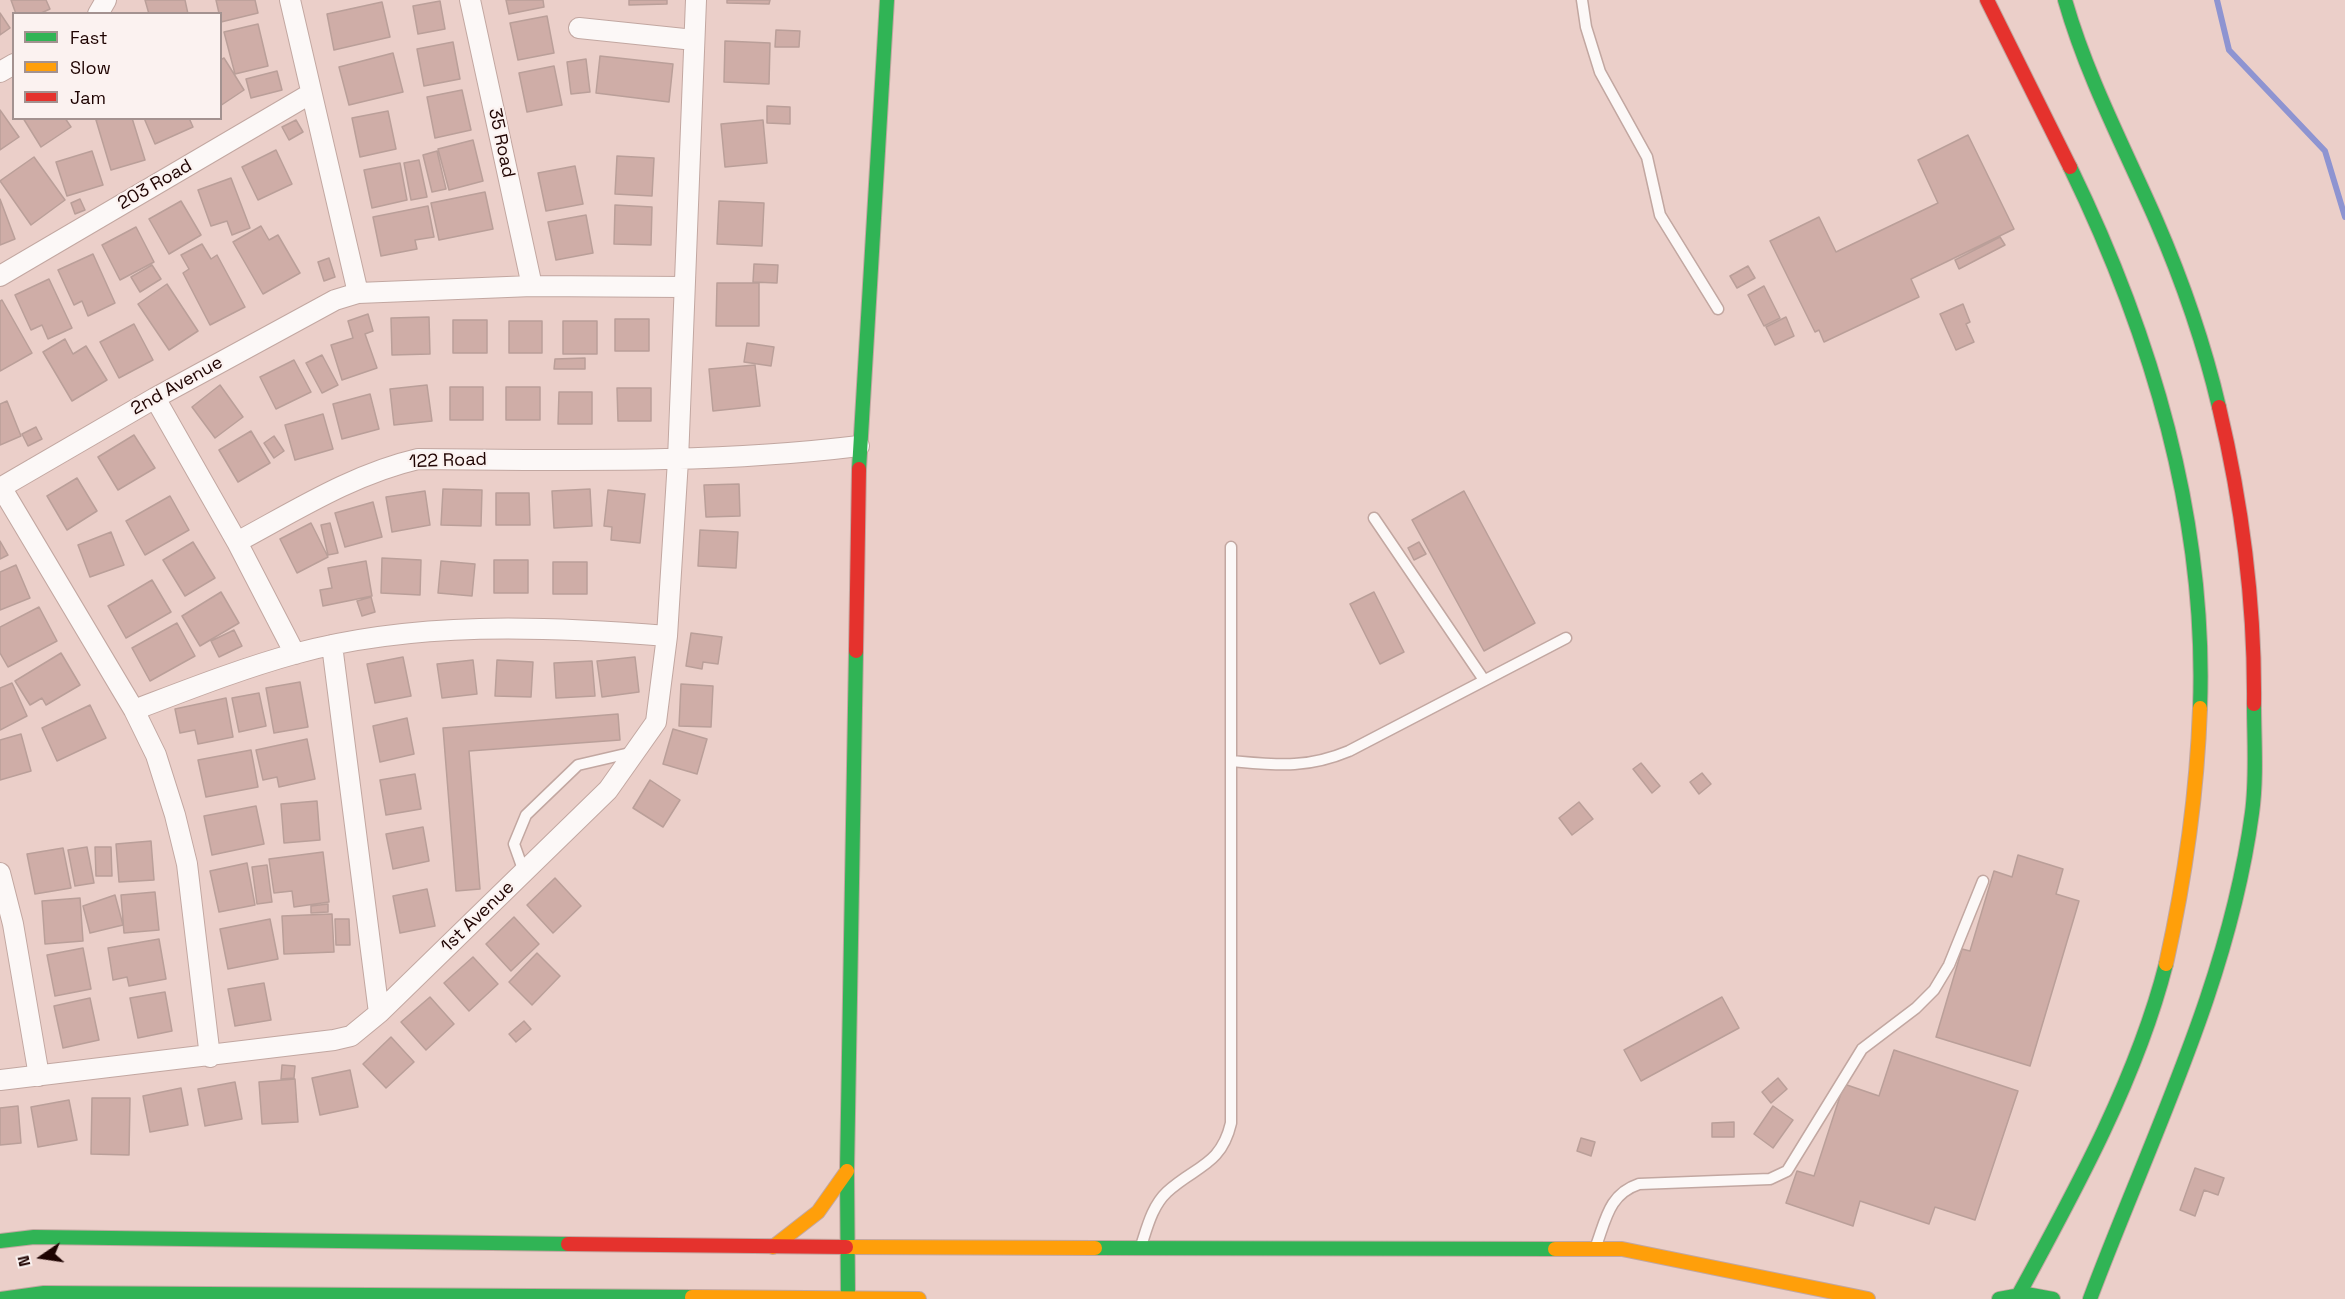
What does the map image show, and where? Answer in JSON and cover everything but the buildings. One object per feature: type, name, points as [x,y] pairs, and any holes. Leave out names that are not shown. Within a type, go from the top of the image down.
[{"type":"street","points":[[290,0],[358,293]]},
{"type":"street","name":"35 Road","points":[[470,0],[532,286]]},
{"type":"street","name":"1st Avenue","points":[[0,1080],[210,1057],[351,1036],[379,1013],[608,790],[637,752],[656,722],[667,636],[678,460],[696,0]]},
{"type":"street","points":[[849,1298],[847,1172],[860,446],[886,0]]},
{"type":"street","points":[[1987,0],[2104,242],[2134,314],[2176,457],[2190,538],[2199,620],[2201,702],[2198,774],[2186,871],[2162,979],[2103,1133],[2061,1219],[2019,1294]]},
{"type":"street","points":[[2065,0],[2087,68],[2186,295],[2208,366],[2228,447],[2241,530],[2252,613],[2255,704],[2252,812],[2232,907],[2209,992],[2177,1082],[2090,1299]]},
{"type":"street","points":[[579,28],[694,40]]},
{"type":"street","name":"203 Road","points":[[0,276],[310,94]]},
{"type":"street","name":"2nd Avenue","points":[[0,487],[154,398],[335,300],[358,293],[532,286],[683,287]]},
{"type":"street","points":[[154,398],[237,542],[295,654]]},
{"type":"street","name":"122 Road","points":[[237,542],[347,484],[387,466],[418,459],[678,460],[789,455],[860,446]]},
{"type":"street","points":[[0,487],[134,710],[156,755],[175,815],[187,864],[210,1057]]},
{"type":"street","points":[[134,710],[295,654],[332,645],[455,630],[542,629],[667,636]]},
{"type":"street","points":[[332,645],[379,1013]]},
{"type":"street","points":[[0,873],[13,924],[39,1076]]},
{"type":"street","points":[[773,1246],[818,1212],[847,1172]]},
{"type":"street","points":[[0,1242],[34,1238],[773,1246],[1622,1249],[1868,1299]]},
{"type":"street","points":[[0,1299],[44,1293],[919,1299]]},
{"type":"street","points":[[1999,1299],[2019,1294],[2042,1295],[2053,1299]]},
{"type":"lane","points":[[1582,0],[1586,27],[1600,72],[1647,157],[1660,215],[1718,309]]},
{"type":"lane","points":[[1374,518],[1484,680]]},
{"type":"lane","points":[[1141,1246],[1155,1208],[1167,1192],[1215,1156],[1227,1142],[1231,1123],[1231,547]]},
{"type":"lane","points":[[1231,761],[1286,766],[1326,760],[1566,638]]},
{"type":"lane","points":[[524,873],[514,844],[526,815],[578,765],[637,752]]},
{"type":"lane","points":[[1595,1249],[1612,1204],[1621,1191],[1630,1187],[1639,1184],[1770,1179],[1787,1171],[1862,1049],[1916,1008],[1934,990],[1949,965],[1983,881]]},
{"type":"waterway","points":[[2217,0],[2229,50],[2325,151],[2345,217]]},
{"type":"traffic: fast","points":[[859,469],[887,0]]},
{"type":"traffic: fast","points":[[2065,0],[2095,84],[2175,266],[2192,312],[2219,407]]},
{"type":"traffic: fast","points":[[2070,167],[2126,296],[2149,362],[2168,430],[2184,498],[2194,567],[2200,637],[2200,708]]},
{"type":"traffic: fast","points":[[848,1299],[847,1171],[856,651]]},
{"type":"traffic: fast","points":[[2090,1299],[2185,1060],[2225,939],[2241,876],[2254,799],[2254,704]]},
{"type":"traffic: fast","points":[[2019,1294],[2062,1215],[2122,1091],[2154,1007],[2166,964]]},
{"type":"traffic: fast","points":[[0,1241],[34,1237],[568,1244]]},
{"type":"traffic: fast","points":[[1095,1248],[1555,1249]]},
{"type":"traffic: fast","points":[[0,1299],[44,1293],[692,1297]]},
{"type":"traffic: fast","points":[[1999,1299],[2026,1294],[2053,1299]]},
{"type":"traffic: slow","points":[[2166,964],[2189,836],[2200,708]]},
{"type":"traffic: slow","points":[[773,1247],[818,1212],[847,1171]]},
{"type":"traffic: slow","points":[[846,1247],[1095,1248]]},
{"type":"traffic: slow","points":[[1555,1249],[1622,1249],[1868,1299]]},
{"type":"traffic: slow","points":[[692,1297],[919,1299]]},
{"type":"traffic: jam","points":[[1987,0],[2070,167]]},
{"type":"traffic: jam","points":[[2219,407],[2234,480],[2245,554],[2252,629],[2254,704]]},
{"type":"traffic: jam","points":[[856,651],[859,469]]},
{"type":"traffic: jam","points":[[568,1244],[846,1247]]}]
